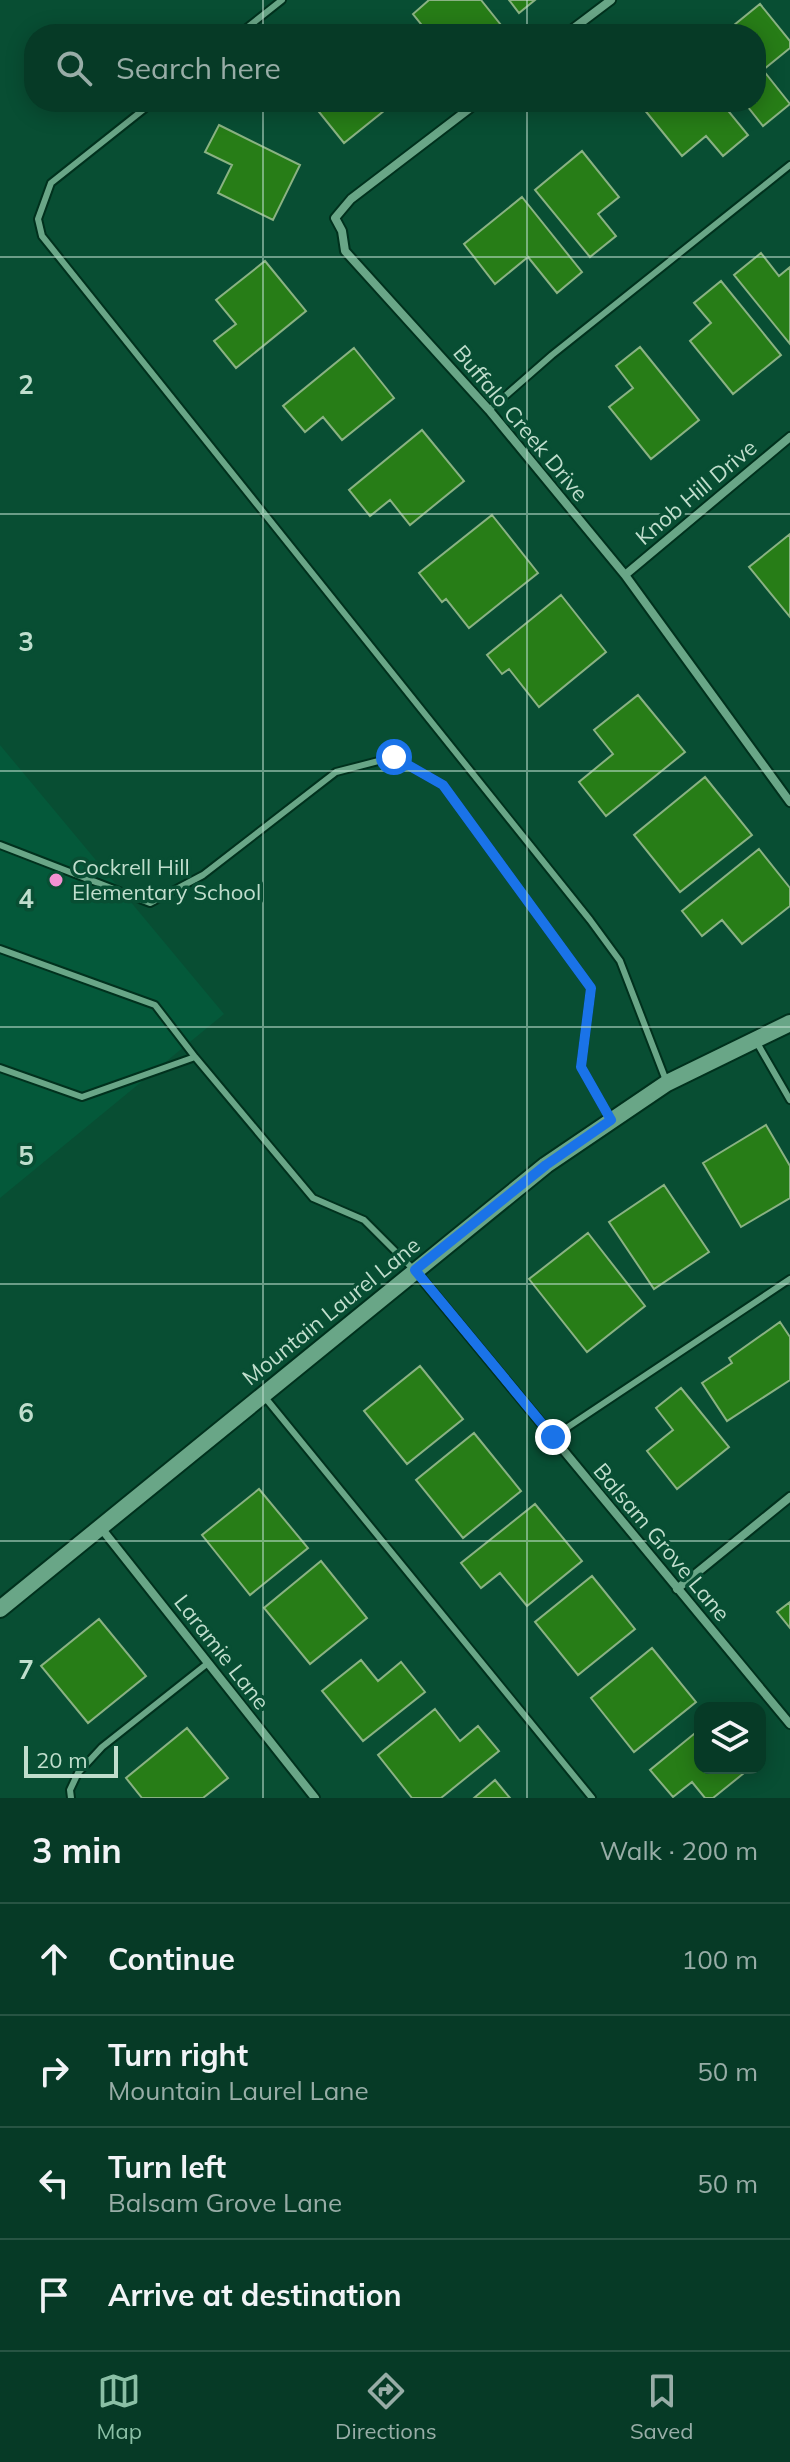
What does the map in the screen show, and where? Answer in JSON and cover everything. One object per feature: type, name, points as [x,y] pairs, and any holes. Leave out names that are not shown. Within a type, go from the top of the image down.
[{"type":"street","points":[[579,24],[611,0]]},
{"type":"street","name":"Buffalo Creek Drive","points":[[465,112],[351,199],[335,218],[342,231],[345,251],[489,410],[625,575],[790,802]]},
{"type":"street","name":"Knob Hill Drive","points":[[625,575],[790,437]]},
{"type":"street","name":"Mountain Laurel Lane","points":[[0,1609],[546,1165],[667,1083],[790,1023]]},
{"type":"street","name":"Balsam Grove Lane","points":[[415,1270],[790,1724]]},
{"type":"street","points":[[677,1589],[790,1497]]},
{"type":"street","name":"Laramie Lane","points":[[101,1528],[315,1798]]},
{"type":"lane","points":[[252,24],[282,0]]},
{"type":"lane","points":[[140,112],[51,183],[38,219],[42,236],[590,920],[620,961],[667,1083]]},
{"type":"lane","points":[[489,410],[552,355],[790,165]]},
{"type":"lane","points":[[0,845],[150,903],[203,875],[336,772],[394,757],[443,785],[591,988],[581,1067],[611,1120]]},
{"type":"lane","points":[[0,949],[155,1005],[313,1198],[364,1220],[415,1270]]},
{"type":"lane","points":[[755,1040],[790,1100]]},
{"type":"lane","points":[[0,1068],[82,1097],[195,1057]]},
{"type":"lane","points":[[553,1437],[790,1279]]},
{"type":"lane","points":[[263,1395],[592,1798]]},
{"type":"lane","points":[[71,1798],[70,1790],[78,1773],[102,1747],[208,1663]]},
{"type":"shaded area","name":"Cockrell Hill Elementary School","points":[[0,745],[224,1014],[0,1198]]},
{"type":"building","points":[[429,0],[481,0],[500,24],[421,24],[413,14]]},
{"type":"building","points":[[509,0],[535,0],[519,13]]},
{"type":"building","points":[[760,4],[790,41],[790,48],[766,68],[766,24],[735,24]]},
{"type":"building","points":[[766,74],[790,104],[763,126],[752,112],[766,112]]},
{"type":"building","points":[[319,112],[383,112],[344,143]]},
{"type":"building","points":[[646,112],[729,112],[748,135],[723,156],[706,136],[682,156]]},
{"type":"building","points":[[219,125],[300,165],[273,220],[218,193],[232,165],[205,152]]},
{"type":"building","points":[[582,151],[619,197],[598,214],[616,236],[590,257],[535,190]]},
{"type":"building","points":[[522,197],[582,272],[557,293],[528,257],[495,284],[464,244]]},
{"type":"building","points":[[761,253],[779,276],[790,267],[790,344],[734,275]]},
{"type":"building","points":[[265,261],[306,311],[236,368],[214,341],[236,324],[216,300]]},
{"type":"building","points":[[721,281],[781,355],[733,394],[690,341],[711,323],[694,303]]},
{"type":"building","points":[[640,347],[699,420],[651,459],[609,407],[633,388],[616,366]]},
{"type":"building","points":[[354,348],[394,398],[342,440],[323,417],[305,432],[283,406]]},
{"type":"building","points":[[422,430],[464,481],[410,525],[390,500],[370,516],[349,490]]},
{"type":"building","points":[[492,515],[538,573],[469,628],[446,599],[442,602],[419,573]]},
{"type":"building","points":[[790,534],[790,617],[749,567]]},
{"type":"building","points":[[561,595],[606,652],[539,707],[509,669],[502,674],[487,655]]},
{"type":"building","points":[[638,695],[685,752],[606,816],[579,782],[613,754],[594,730]]},
{"type":"building","points":[[705,777],[752,835],[680,892],[634,835]]},
{"type":"building","points":[[759,849],[790,888],[790,906],[742,944],[722,920],[702,936],[682,911]]},
{"type":"building","points":[[766,1125],[790,1166],[790,1198],[741,1227],[703,1163]]},
{"type":"building","points":[[664,1185],[709,1252],[654,1289],[609,1222]]},
{"type":"building","points":[[588,1233],[645,1306],[587,1352],[529,1279]]},
{"type":"building","points":[[780,1322],[790,1337],[790,1380],[727,1421],[702,1383],[732,1363],[729,1358]]},
{"type":"building","points":[[420,1366],[463,1419],[407,1464],[364,1411]]},
{"type":"building","points":[[681,1388],[729,1447],[677,1489],[647,1451],[673,1430],[656,1408]]},
{"type":"building","points":[[474,1433],[521,1491],[463,1538],[416,1480]]},
{"type":"building","points":[[259,1489],[308,1548],[250,1595],[202,1535]]},
{"type":"building","points":[[535,1504],[582,1561],[527,1606],[500,1573],[481,1588],[461,1563]]},
{"type":"building","points":[[321,1561],[367,1618],[310,1664],[264,1608]]},
{"type":"building","points":[[592,1576],[635,1629],[578,1675],[535,1622]]},
{"type":"building","points":[[790,1602],[790,1628],[777,1612]]},
{"type":"building","points":[[99,1619],[146,1676],[88,1723],[41,1666]]},
{"type":"building","points":[[652,1648],[696,1702],[634,1752],[591,1698]]},
{"type":"building","points":[[361,1660],[378,1681],[401,1662],[425,1692],[363,1741],[322,1691]]},
{"type":"building","points":[[435,1709],[460,1741],[478,1726],[499,1751],[441,1798],[412,1798],[378,1755]]},
{"type":"building","points":[[187,1728],[228,1778],[203,1798],[142,1798],[126,1778]]},
{"type":"building","points":[[694,1734],[694,1774],[743,1774],[713,1798],[705,1798],[692,1782],[673,1797],[650,1770]]},
{"type":"building","points":[[495,1780],[510,1798],[474,1798]]},
{"type":"place","name":"Cockrell Hill Elementary School","points":[[56,880]]},
{"type":"route","points":[[394,757],[443,785],[591,988],[581,1067],[611,1120],[546,1165],[415,1270],[553,1437]]}]
